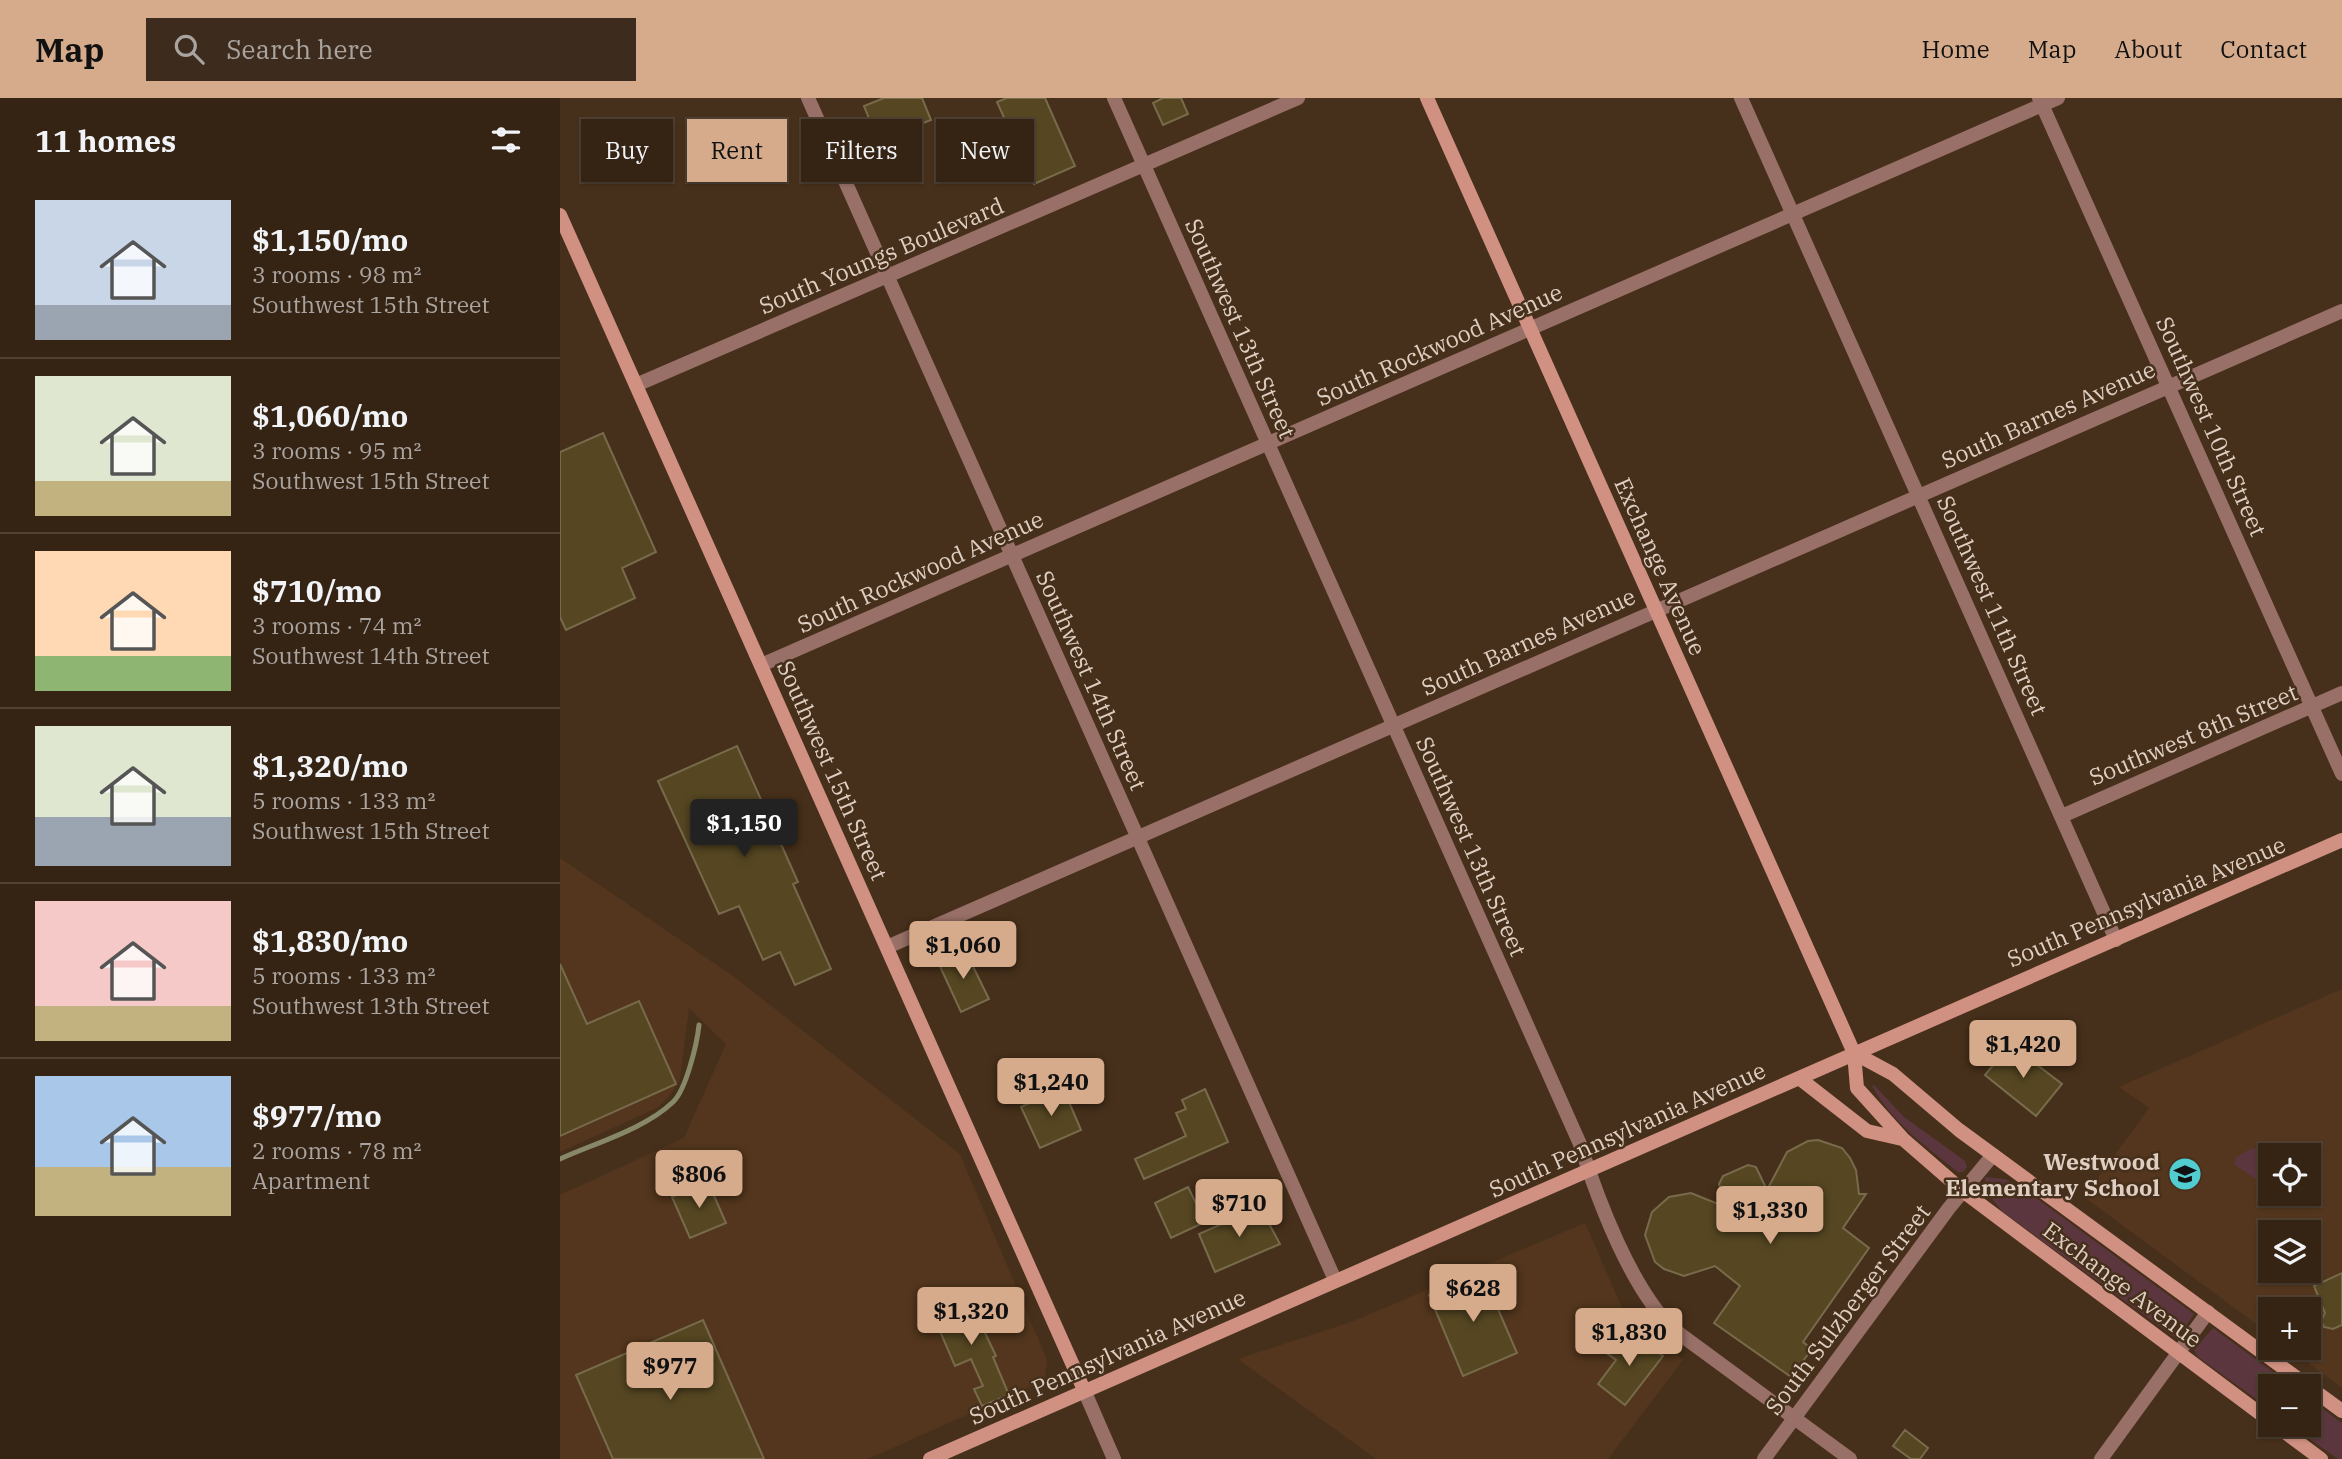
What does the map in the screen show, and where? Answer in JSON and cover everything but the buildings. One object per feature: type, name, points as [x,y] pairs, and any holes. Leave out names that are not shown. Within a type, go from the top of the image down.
[{"type":"main road","name":"Exchange Avenue","points":[[1427,98],[1854,1052],[1857,1088],[1903,1139],[1964,1192],[2258,1412]]},
{"type":"main road","name":"Southwest 15th Street","points":[[560,215],[1084,1390]]},
{"type":"main road","name":"South Pennsylvania Avenue","points":[[930,1459],[2342,840]]},
{"type":"main road","name":"Exchange Avenue","points":[[1854,1052],[1893,1074],[1924,1102],[1993,1155],[2342,1411]]},
{"type":"main road","points":[[1799,1078],[1867,1131],[1903,1139]]},
{"type":"main road","points":[[2291,1437],[2321,1459]]},
{"type":"street","name":"Southwest 14th Street","points":[[808,98],[1335,1280]]},
{"type":"street","name":"Southwest 13th Street","points":[[1114,98],[1575,1132],[1598,1198],[1649,1304],[1674,1329],[1850,1459]]},
{"type":"street","name":"South Youngs Boulevard","points":[[636,385],[1298,98]]},
{"type":"street","name":"Southwest 11th Street","points":[[1741,98],[2116,940]]},
{"type":"street","name":"South Rockwood Avenue","points":[[761,665],[1793,214],[2040,101],[2058,98]]},
{"type":"street","name":"Southwest 10th Street","points":[[2040,101],[2342,774]]},
{"type":"street","name":"South Barnes Avenue","points":[[887,947],[2342,311]]},
{"type":"street","name":"Southwest 8th Street","points":[[2062,816],[2342,694]]},
{"type":"street","name":"South Sulzberger Street","points":[[1764,1459],[1993,1155]]},
{"type":"street","points":[[2101,1459],[2208,1312]]},
{"type":"street","name":"Southwest 15th Street","points":[[1084,1390],[1114,1459]]},
{"type":"shaded area","points":[[560,858],[733,976],[960,1154],[1047,1360],[1045,1377],[1038,1383],[868,1459],[560,1459],[560,1195],[684,1138],[726,1044],[689,1008],[680,1079],[671,1094],[657,1108],[560,1152]]},
{"type":"shaded area","name":"Westwood Elementary School","points":[[2342,989],[2342,1388],[2304,1360],[2321,1360],[2321,1297],[2258,1297],[2258,1325],[2084,1197],[2149,1108],[2119,1087]]},
{"type":"shaded area","points":[[1874,1085],[1904,1117],[1965,1161],[1967,1167],[1963,1172],[1958,1172],[1900,1123],[1880,1099],[1872,1086]]},
{"type":"shaded area","points":[[2258,1147],[2258,1181],[2235,1165],[2236,1158]]},
{"type":"shaded area","points":[[1985,1177],[2005,1179],[2021,1187],[2194,1314],[2177,1339],[2004,1213],[1988,1192]]},
{"type":"shaded area","points":[[1585,1223],[1626,1317],[1683,1360],[1608,1459],[1376,1459],[1238,1359],[1351,1322]]},
{"type":"shaded area","points":[[2213,1328],[2276,1374],[2258,1374],[2258,1400],[2198,1357],[2194,1350]]},
{"type":"shaded area","points":[[2321,1408],[2342,1423],[2342,1459],[2338,1459],[2307,1437],[2321,1437]]},
{"type":"waterway","points":[[560,1159],[634,1128],[662,1112],[673,1102],[686,1077],[699,1025]]},
{"type":"place","name":"Westwood Elementary School","points":[[2185,1174]]}]
